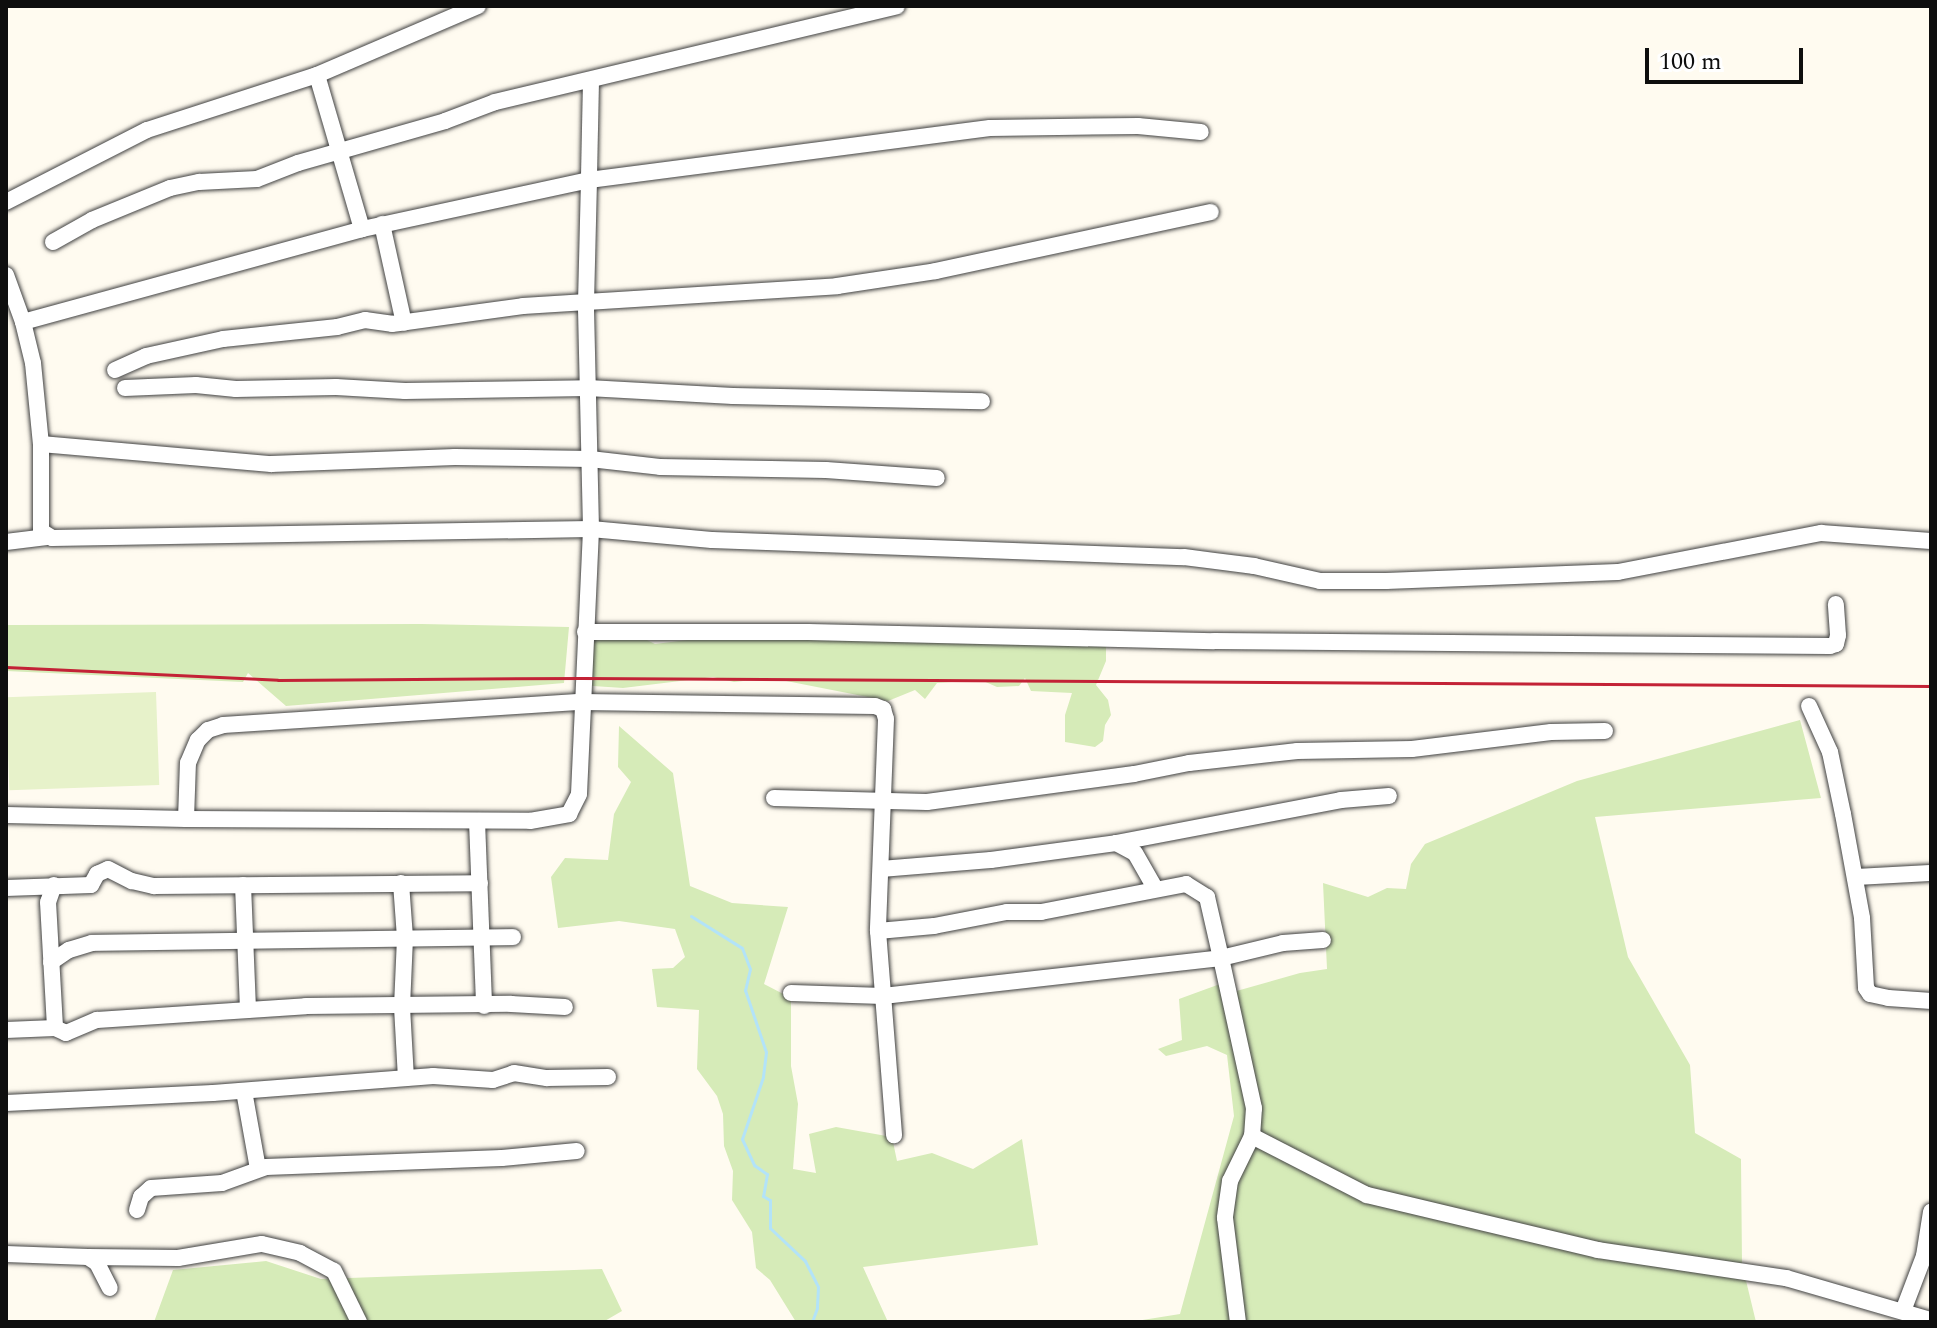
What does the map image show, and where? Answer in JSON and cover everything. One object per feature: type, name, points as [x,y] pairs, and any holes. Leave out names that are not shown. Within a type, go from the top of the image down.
[{"type":"street","points":[[6,202],[147,130],[317,75],[476,6]]},
{"type":"street","points":[[53,242],[92,220],[170,188],[199,182],[257,179],[495,102],[899,7]]},
{"type":"street","points":[[317,75],[362,229]]},
{"type":"street","points":[[6,815],[530,821],[569,814],[579,794],[591,529],[586,303],[591,81]]},
{"type":"street","points":[[23,322],[362,229],[589,180],[990,128],[1138,126],[1201,132]]},
{"type":"street","points":[[115,370],[146,356],[223,339],[337,327],[365,320],[404,323],[508,308],[851,284],[936,271],[1211,212]]},
{"type":"street","points":[[382,224],[404,323]]},
{"type":"street","points":[[6,275],[23,322],[33,363],[41,444],[41,531],[47,537]]},
{"type":"street","points":[[125,388],[196,385],[405,391],[588,388],[733,396],[982,401]]},
{"type":"street","points":[[41,444],[271,464],[455,457],[590,459],[660,467],[837,471],[937,478]]},
{"type":"street","points":[[6,542],[47,537],[591,529],[712,540],[1170,556],[1245,564],[1320,581],[1618,572],[1836,532],[1931,541]]},
{"type":"street","points":[[585,632],[808,632],[1214,641],[1830,646],[1836,644],[1838,635],[1836,604]]},
{"type":"street","points":[[186,819],[188,763],[198,740],[208,730],[223,725],[581,702],[875,706],[883,709],[886,719],[878,931],[894,1135]]},
{"type":"street","points":[[1809,706],[1830,752],[1855,877],[1868,991],[1889,998],[1931,1001]]},
{"type":"street","points":[[774,798],[927,802],[1189,763],[1232,761],[1292,752],[1412,749],[1551,732],[1605,731]]},
{"type":"street","points":[[881,869],[991,860],[1116,843],[1341,800],[1389,796]]},
{"type":"street","points":[[477,821],[484,1006]]},
{"type":"street","points":[[1116,843],[1135,853],[1155,888]]},
{"type":"street","points":[[6,888],[91,885],[97,874],[110,869],[132,881],[154,886],[480,883]]},
{"type":"street","points":[[1855,877],[1931,873]]},
{"type":"street","points":[[401,883],[405,938],[402,1007],[406,1078]]},
{"type":"street","points":[[878,931],[934,926],[1007,912],[1041,912],[1186,884],[1204,892],[1254,1108],[1252,1136],[1230,1181],[1225,1218],[1238,1322]]},
{"type":"street","points":[[54,885],[48,902],[55,1028]]},
{"type":"street","points":[[243,885],[248,1010]]},
{"type":"street","points":[[51,962],[69,950],[92,943],[513,937]]},
{"type":"street","points":[[791,993],[883,996],[1221,958],[1283,943],[1323,940]]},
{"type":"street","points":[[6,1030],[55,1028],[66,1033],[97,1020],[306,1006],[565,1007]]},
{"type":"street","points":[[6,1103],[244,1091],[438,1076],[493,1080],[514,1073],[547,1078],[608,1077]]},
{"type":"street","points":[[244,1091],[258,1169]]},
{"type":"street","points":[[1252,1136],[1367,1195],[1598,1250],[1786,1278],[1931,1320]]},
{"type":"street","points":[[137,1210],[141,1197],[151,1188],[222,1183],[258,1169],[502,1158],[577,1151]]},
{"type":"street","points":[[1903,1311],[1924,1256],[1931,1212]]},
{"type":"street","points":[[6,1254],[178,1258],[262,1244],[300,1253],[334,1271],[359,1322]]},
{"type":"street","points":[[88,1257],[97,1263],[110,1288]]},
{"type":"green space","points":[[421,624],[569,627],[564,683],[286,706],[248,673],[243,682],[6,671],[6,625]]},
{"type":"green space","points":[[585,634],[645,639],[655,644],[703,638],[1106,643],[1106,661],[1096,685],[1108,700],[1111,715],[1105,725],[1103,741],[1095,747],[1065,742],[1065,715],[1072,693],[1031,691],[1025,678],[1019,686],[997,687],[981,680],[937,683],[925,699],[915,690],[888,701],[771,678],[734,682],[713,677],[623,688],[578,685]]},
{"type":"green space","points":[[156,692],[159,785],[9,790],[6,697]]},
{"type":"green space","points":[[1800,720],[1821,798],[1595,817],[1628,957],[1690,1065],[1695,1133],[1741,1159],[1742,1264],[1756,1322],[1130,1322],[1180,1314],[1234,1116],[1227,1055],[1207,1046],[1166,1056],[1158,1049],[1182,1040],[1179,999],[1220,984],[1233,992],[1300,973],[1327,969],[1323,883],[1368,897],[1387,888],[1406,889],[1411,864],[1425,844],[1577,781]]},
{"type":"green space","points":[[619,726],[673,773],[690,886],[732,903],[788,907],[764,984],[791,998],[791,1066],[798,1104],[793,1169],[816,1173],[809,1134],[836,1127],[892,1137],[897,1161],[932,1153],[973,1169],[1022,1139],[1038,1245],[863,1267],[888,1322],[796,1322],[770,1280],[756,1268],[752,1232],[732,1200],[733,1171],[724,1146],[723,1114],[717,1096],[697,1069],[699,1010],[657,1007],[652,969],[673,968],[685,957],[675,929],[619,921],[558,928],[551,877],[565,858],[608,860],[614,814],[631,782],[618,767]]},
{"type":"green space","points":[[266,1261],[321,1279],[602,1269],[622,1311],[603,1322],[154,1322],[173,1270]]},
{"type":"waterway","points":[[691,916],[742,948],[750,969],[745,990],[766,1052],[763,1077],[742,1139],[754,1165],[767,1174],[763,1196],[770,1200],[770,1228],[805,1261],[818,1287],[817,1308],[812,1322]]},
{"type":"railway","points":[[6,667],[278,680],[582,678],[1931,686]]}]
